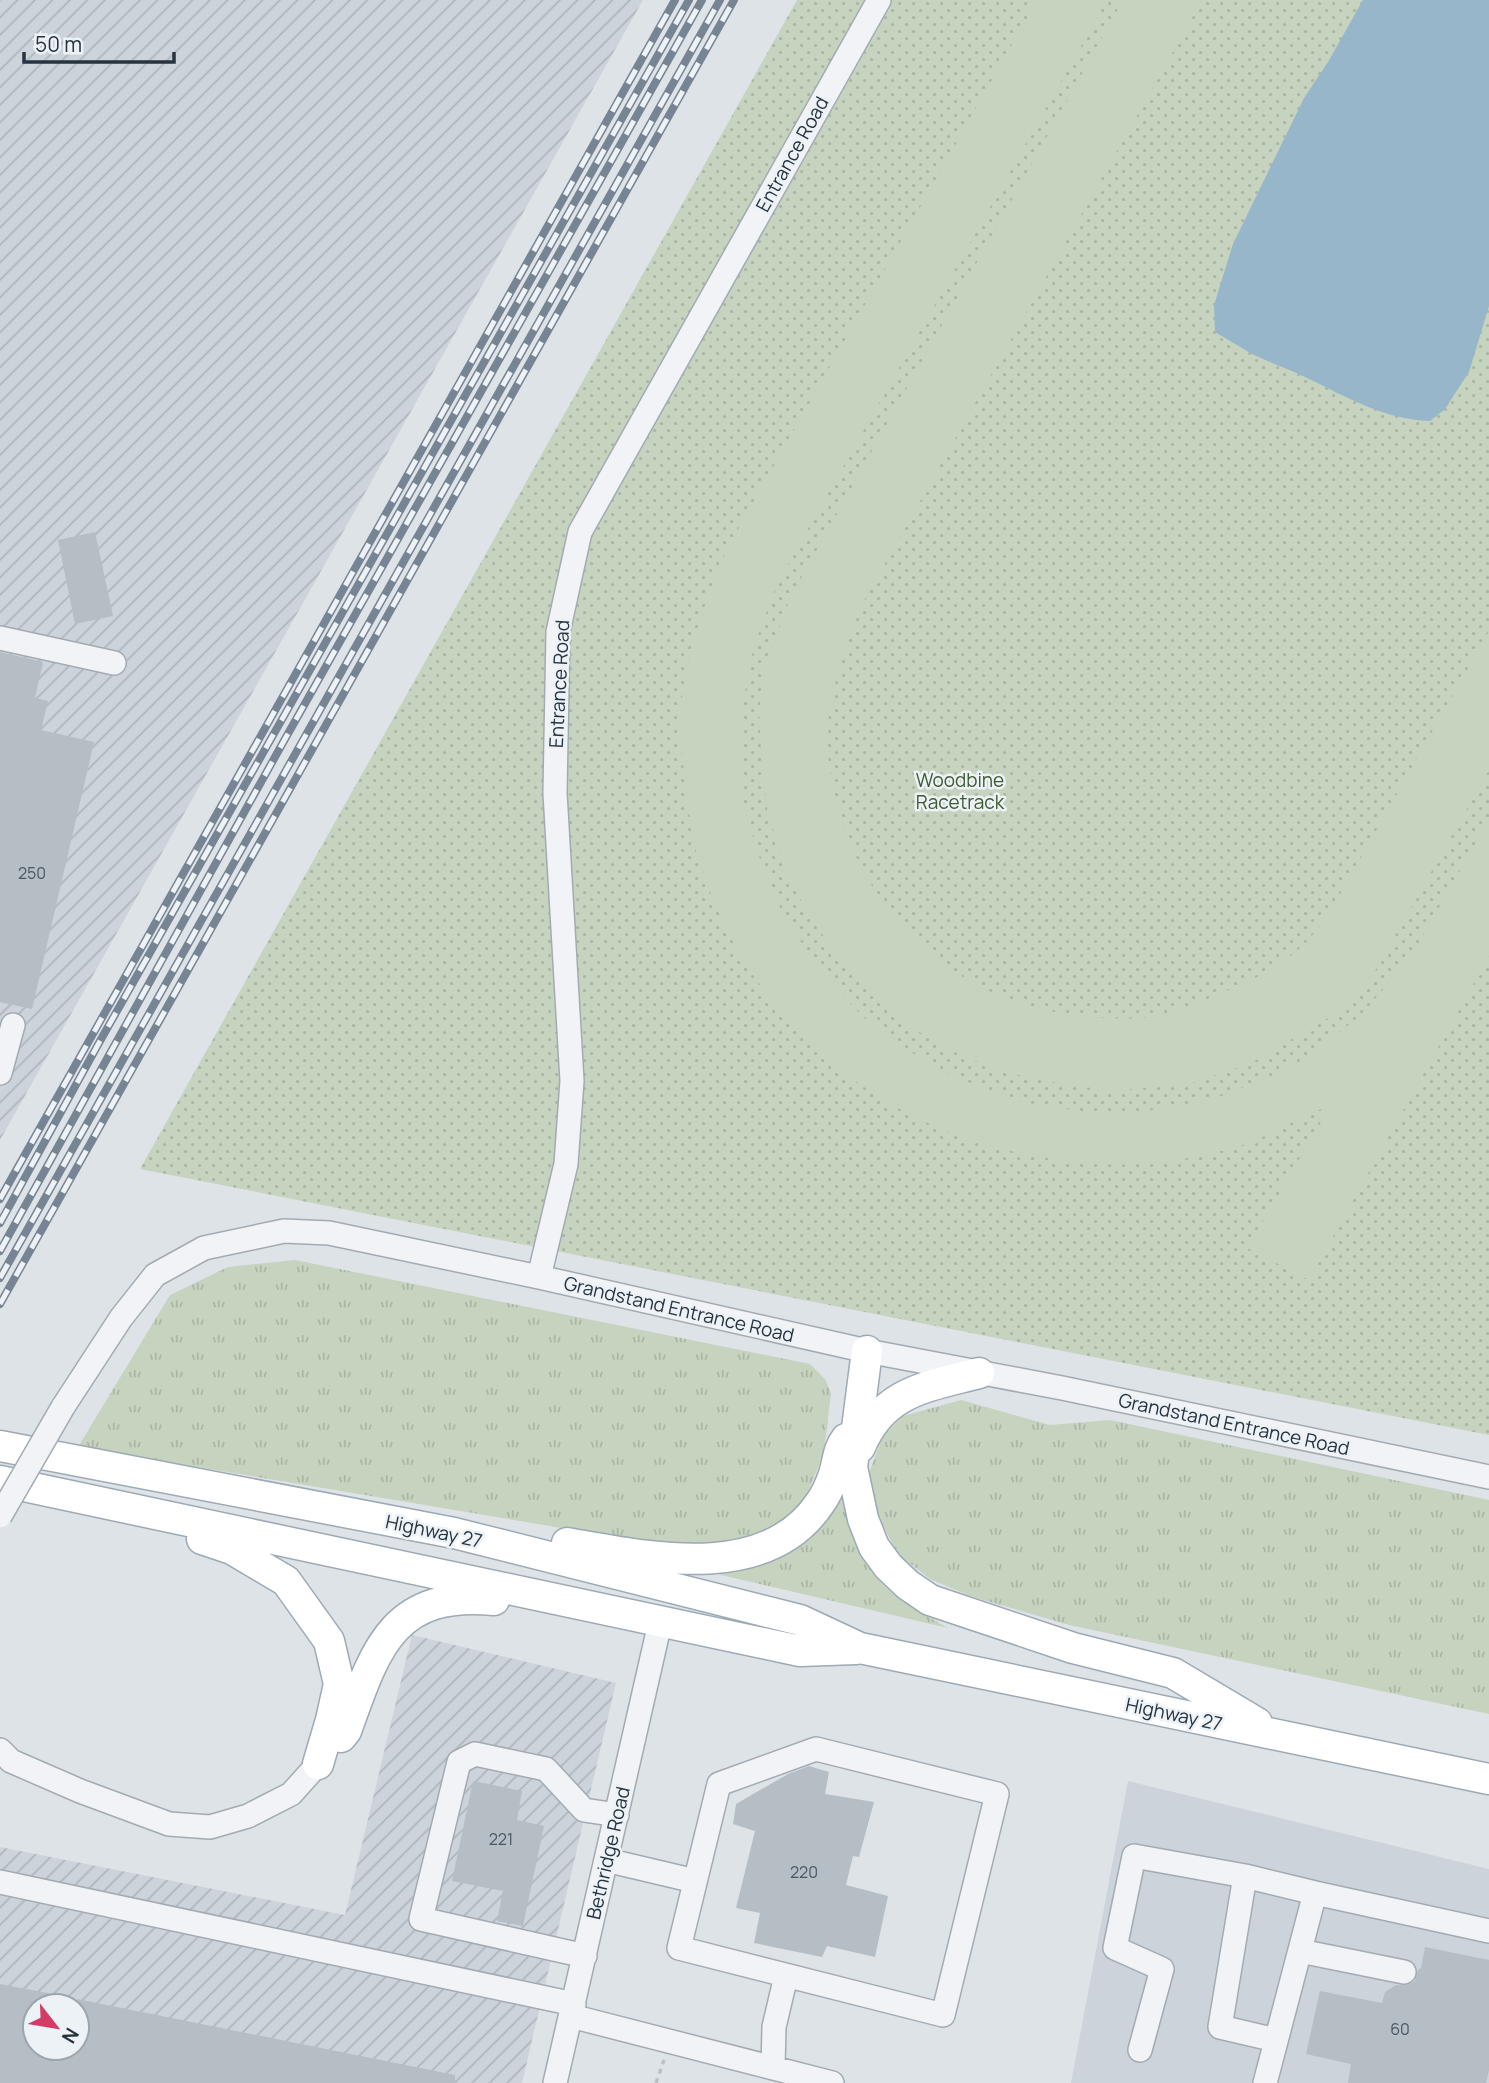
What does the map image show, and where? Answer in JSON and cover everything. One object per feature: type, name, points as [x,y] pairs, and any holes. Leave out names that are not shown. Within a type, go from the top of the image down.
[{"type":"main road","points":[[867,1351],[852,1466],[863,1519],[874,1547],[888,1566],[908,1585],[930,1600],[1073,1648],[1173,1672],[1279,1736]]},
{"type":"main road","points":[[852,1466],[865,1435],[888,1405],[904,1394],[979,1373]]},
{"type":"main road","points":[[454,1533],[535,1538],[638,1555],[722,1559],[762,1550],[787,1536],[807,1520],[821,1502],[834,1474],[841,1445],[858,1426]]},
{"type":"main road","name":"Highway 27","points":[[0,1446],[454,1533],[800,1620],[860,1648],[1489,1779]]},
{"type":"main road","name":"Highway 27","points":[[0,1481],[800,1651],[860,1648]]},
{"type":"main road","points":[[79,1497],[232,1549],[286,1581],[329,1641],[339,1684],[318,1764]]},
{"type":"main road","points":[[318,1764],[346,1731],[370,1664],[388,1634],[429,1604],[466,1597],[607,1612]]},
{"type":"street","name":"Entrance Road","points":[[539,1277],[566,1164],[572,1080],[555,779],[558,632],[580,531],[879,0]]},
{"type":"street","points":[[0,638],[114,663]]},
{"type":"street","points":[[0,1073],[13,1025]]},
{"type":"street","name":"Grandstand Entrance Road","points":[[0,1516],[63,1407],[121,1318],[155,1275],[204,1248],[284,1231],[329,1233],[867,1351],[1489,1477]]},
{"type":"street","name":"Bethridge Road","points":[[555,2083],[660,1623]]},
{"type":"street","points":[[816,1749],[997,1794],[943,2015],[786,1976],[679,1948],[719,1784],[816,1749]]},
{"type":"street","points":[[0,1750],[11,1761],[80,1791],[169,1824],[210,1827],[248,1816],[291,1794],[318,1764]]},
{"type":"street","points":[[585,1956],[421,1919],[459,1762],[475,1754],[546,1769],[584,1810],[617,1815]]},
{"type":"street","points":[[1140,2050],[1162,1969],[1115,1948],[1134,1857],[1245,1877],[1489,1931]]},
{"type":"street","points":[[606,1860],[695,1881]]},
{"type":"street","points":[[1245,1877],[1220,2026],[1276,2040]]},
{"type":"street","points":[[0,1882],[572,2010],[832,2083]]},
{"type":"street","points":[[1265,2083],[1315,1893]]},
{"type":"street","points":[[1300,1951],[1404,1972]]},
{"type":"street","points":[[773,2068],[774,2027],[786,1976]]},
{"type":"shaded area","points":[[0,0],[643,0],[0,1140]]},
{"type":"shaded area","points":[[412,1635],[616,1683],[522,2083],[0,2083],[0,1847],[345,1915]]},
{"type":"shaded area","points":[[1128,1781],[1489,1869],[1489,2083],[1071,2083]]},
{"type":"green space","name":"Woodbine Racetrack","points":[[797,0],[1489,0],[1489,1435],[140,1169]]},
{"type":"green space","points":[[1037,0],[1107,0],[777,584],[754,646],[741,712],[744,807],[761,862],[782,912],[817,967],[863,1017],[907,1050],[955,1077],[1016,1101],[1079,1111],[1121,1114],[1168,1108],[1222,1096],[1272,1076],[1311,1055],[1361,1015],[1411,957],[1489,819],[1489,956],[1309,1280],[1247,1248],[1331,1105],[1240,1146],[1192,1157],[1142,1164],[1098,1164],[1054,1159],[992,1146],[935,1126],[881,1098],[833,1064],[790,1022],[753,975],[723,922],[694,843],[681,750],[681,709],[688,661],[719,569],[728,547]]},
{"type":"green space","points":[[1123,0],[1202,0],[856,615],[834,688],[827,746],[839,813],[857,859],[881,900],[911,936],[947,966],[988,990],[1033,1007],[1083,1016],[1126,1019],[1151,1017],[1193,1005],[1255,978],[1291,956],[1311,937],[1338,898],[1489,631],[1489,770],[1375,971],[1337,1013],[1251,1063],[1189,1084],[1111,1091],[999,1071],[938,1045],[881,1005],[845,965],[810,918],[784,867],[767,808],[759,712],[765,668],[790,598]]},
{"type":"green space","points":[[295,1260],[810,1364],[825,1379],[831,1393],[824,1453],[799,1513],[740,1547],[663,1545],[78,1447],[170,1295],[228,1267]]},
{"type":"green space","points":[[961,1400],[1050,1425],[1110,1420],[1489,1500],[1489,1714],[1069,1625],[970,1596],[930,1579],[897,1553],[875,1510],[869,1473],[883,1436],[903,1416]]},
{"type":"green space","points":[[839,1491],[859,1546],[877,1577],[901,1599],[948,1628],[704,1571],[770,1561],[802,1543],[830,1513]]},
{"type":"water","points":[[1363,0],[1489,0],[1489,306],[1469,372],[1445,409],[1430,421],[1396,416],[1364,405],[1252,354],[1215,332],[1214,305],[1233,244],[1304,98]]},
{"type":"building","points":[[95,532],[113,616],[75,624],[58,540]]},
{"type":"building","points":[[0,652],[43,662],[35,698],[48,701],[41,730],[94,742],[32,1009],[0,1002]]},
{"type":"building","points":[[809,1766],[829,1772],[825,1794],[874,1802],[859,1857],[853,1856],[846,1885],[888,1896],[875,1957],[827,1946],[822,1957],[754,1943],[760,1913],[736,1908],[755,1831],[733,1824],[736,1804],[788,1774]]},
{"type":"building","points":[[473,1781],[522,1791],[517,1820],[544,1826],[523,1926],[497,1921],[503,1891],[452,1881]]},
{"type":"building","points":[[1425,1947],[1489,1960],[1489,2070],[1486,2083],[1348,2083],[1351,2064],[1306,2054],[1320,1991],[1382,2003],[1385,1992],[1396,1985],[1408,1985],[1415,1981]]},
{"type":"building","points":[[0,1984],[42,1992],[21,1992],[21,2062],[91,2062],[91,2002],[455,2075],[455,2083],[0,2083]]},
{"type":"railway","points":[[0,1199],[675,0]]},
{"type":"railway","points":[[0,1223],[100,1041],[689,0]]},
{"type":"railway","points":[[0,1251],[702,0]]},
{"type":"railway","points":[[0,1278],[720,0]]},
{"type":"railway","points":[[0,1304],[734,0]]}]
